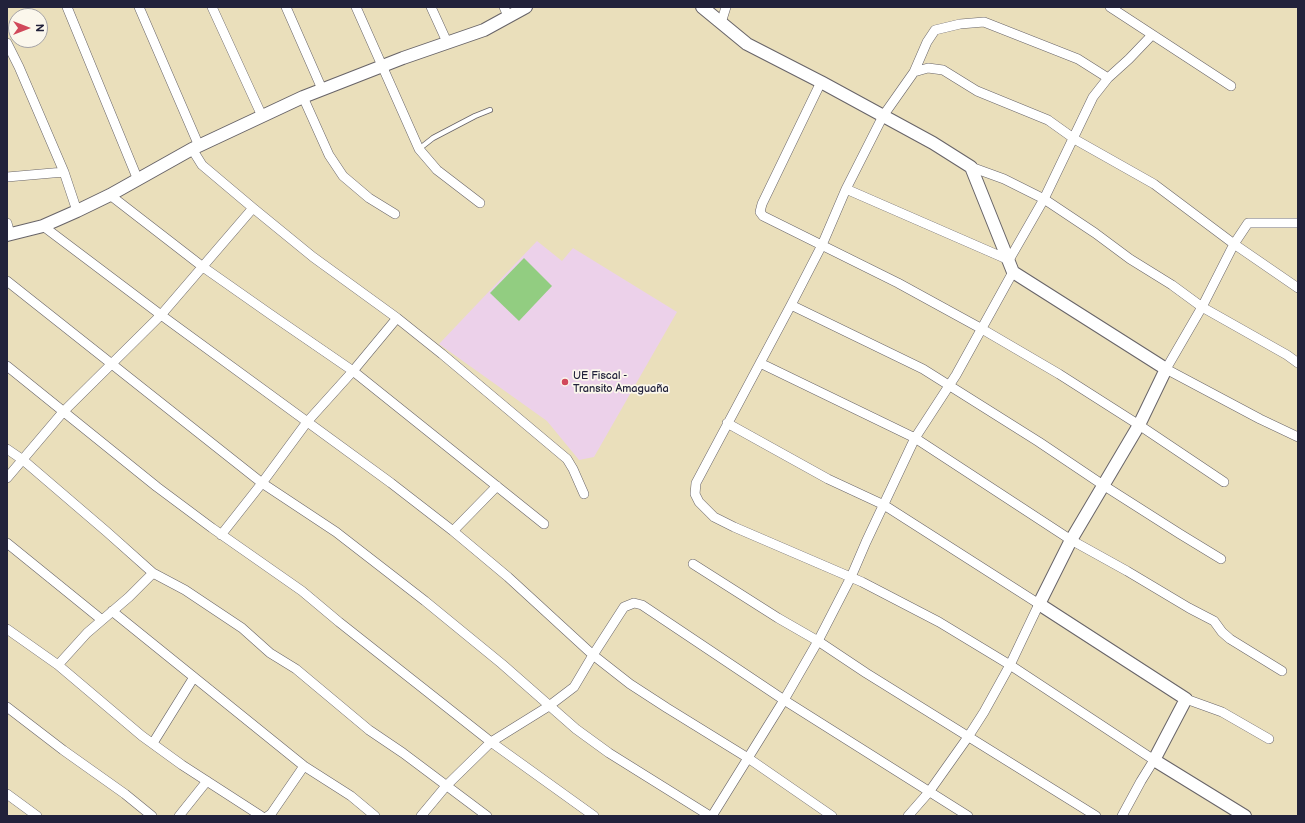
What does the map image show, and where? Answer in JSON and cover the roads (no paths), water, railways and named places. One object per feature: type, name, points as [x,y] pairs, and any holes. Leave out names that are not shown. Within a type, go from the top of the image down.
[{"type":"street","points":[[68,7],[138,180]]},
{"type":"street","points":[[139,7],[202,165],[313,257],[397,318],[442,354],[567,460],[573,469],[584,494]]},
{"type":"street","points":[[212,7],[262,116]]},
{"type":"street","points":[[286,7],[322,89]]},
{"type":"street","points":[[356,7],[419,149],[437,170],[480,203]]},
{"type":"street","points":[[431,7],[447,42]]},
{"type":"street","points":[[8,231],[43,226],[110,195],[196,147],[303,97],[382,66],[484,30],[506,12],[526,7]]},
{"type":"street","points":[[702,7],[747,44],[821,82],[933,143],[971,167],[1004,179],[1044,199],[1095,232],[1130,259],[1202,306],[1287,355],[1298,363]]},
{"type":"street","points":[[721,23],[726,7]]},
{"type":"street","points":[[1110,7],[1231,86]]},
{"type":"street","points":[[1108,78],[1078,60],[984,22],[960,24],[935,30],[927,42],[914,72],[883,116],[846,189],[822,245],[696,483],[695,494],[699,502],[714,517],[734,527],[851,576],[939,622],[1010,665],[1154,760],[1245,816]]},
{"type":"street","points":[[7,281],[262,483],[336,532],[425,601],[502,664],[576,729],[609,753],[711,816],[784,700],[818,641],[851,576],[915,438],[950,386],[982,329],[1093,97],[1108,78],[1129,60],[1152,35]]},
{"type":"street","points":[[7,43],[19,67],[64,172],[77,211]]},
{"type":"street","points":[[914,72],[928,68],[943,70],[976,91],[1048,120],[1073,137],[1154,184],[1234,244],[1298,288]]},
{"type":"street","points":[[821,82],[762,204],[760,212],[762,216],[898,283],[982,329],[1059,374],[1224,482]]},
{"type":"street","points":[[303,97],[329,155],[343,176],[369,198],[395,214]]},
{"type":"street","points":[[971,167],[1011,266]]},
{"type":"street","points":[[7,177],[64,172]]},
{"type":"street","points":[[846,189],[1011,266],[1166,369],[1260,419],[1298,436]]},
{"type":"street","points":[[110,195],[203,267],[353,371],[544,524]]},
{"type":"street","points":[[7,478],[63,412],[161,315],[253,208]]},
{"type":"street","points":[[908,816],[929,792],[984,712],[1010,665],[1071,540],[1139,425],[1166,369],[1202,306],[1234,244],[1248,223],[1298,223]]},
{"type":"street","points":[[43,226],[161,315],[391,483],[453,531],[508,577],[593,655],[630,684],[748,758],[832,816]]},
{"type":"street","points":[[791,305],[923,369],[1039,442],[1180,534],[1221,558]]},
{"type":"street","points":[[221,535],[307,422],[353,371],[397,318]]},
{"type":"street","points":[[760,363],[915,438],[1071,540],[1189,608],[1203,614],[1214,621],[1222,632],[1230,639],[1282,671]]},
{"type":"street","points":[[7,366],[157,487],[221,535],[302,591],[491,742],[594,816]]},
{"type":"street","points":[[727,423],[828,479],[884,505],[1186,699],[1222,712],[1269,739]]},
{"type":"street","points":[[7,449],[23,460],[153,572],[185,590],[242,628],[270,653],[296,669],[369,730],[403,753],[487,816]]},
{"type":"street","points":[[453,531],[497,486]]},
{"type":"street","points":[[7,543],[102,620]]},
{"type":"street","points":[[693,564],[1096,816]]},
{"type":"street","points":[[58,665],[87,633],[128,597],[153,572]]},
{"type":"street","points":[[421,816],[446,786],[491,742],[549,706],[574,687],[624,607],[634,603],[642,605],[784,700],[968,816]]},
{"type":"street","points":[[112,611],[304,766],[351,796],[375,816]]},
{"type":"street","points":[[7,630],[58,665],[142,736],[182,765],[261,816]]},
{"type":"street","points":[[153,743],[194,677]]},
{"type":"street","points":[[1122,816],[1186,699]]},
{"type":"street","points":[[7,707],[63,750],[125,794],[152,816]]},
{"type":"street","points":[[268,816],[271,814],[304,766]]},
{"type":"street","points":[[179,816],[207,781]]},
{"type":"street","points":[[7,794],[37,816]]},
{"type":"lane","points":[[419,149],[433,138],[475,116],[490,110]]},
{"type":"place","name":"UE Fiscal - Transito Amaguaña","points":[[565,382]]}]
